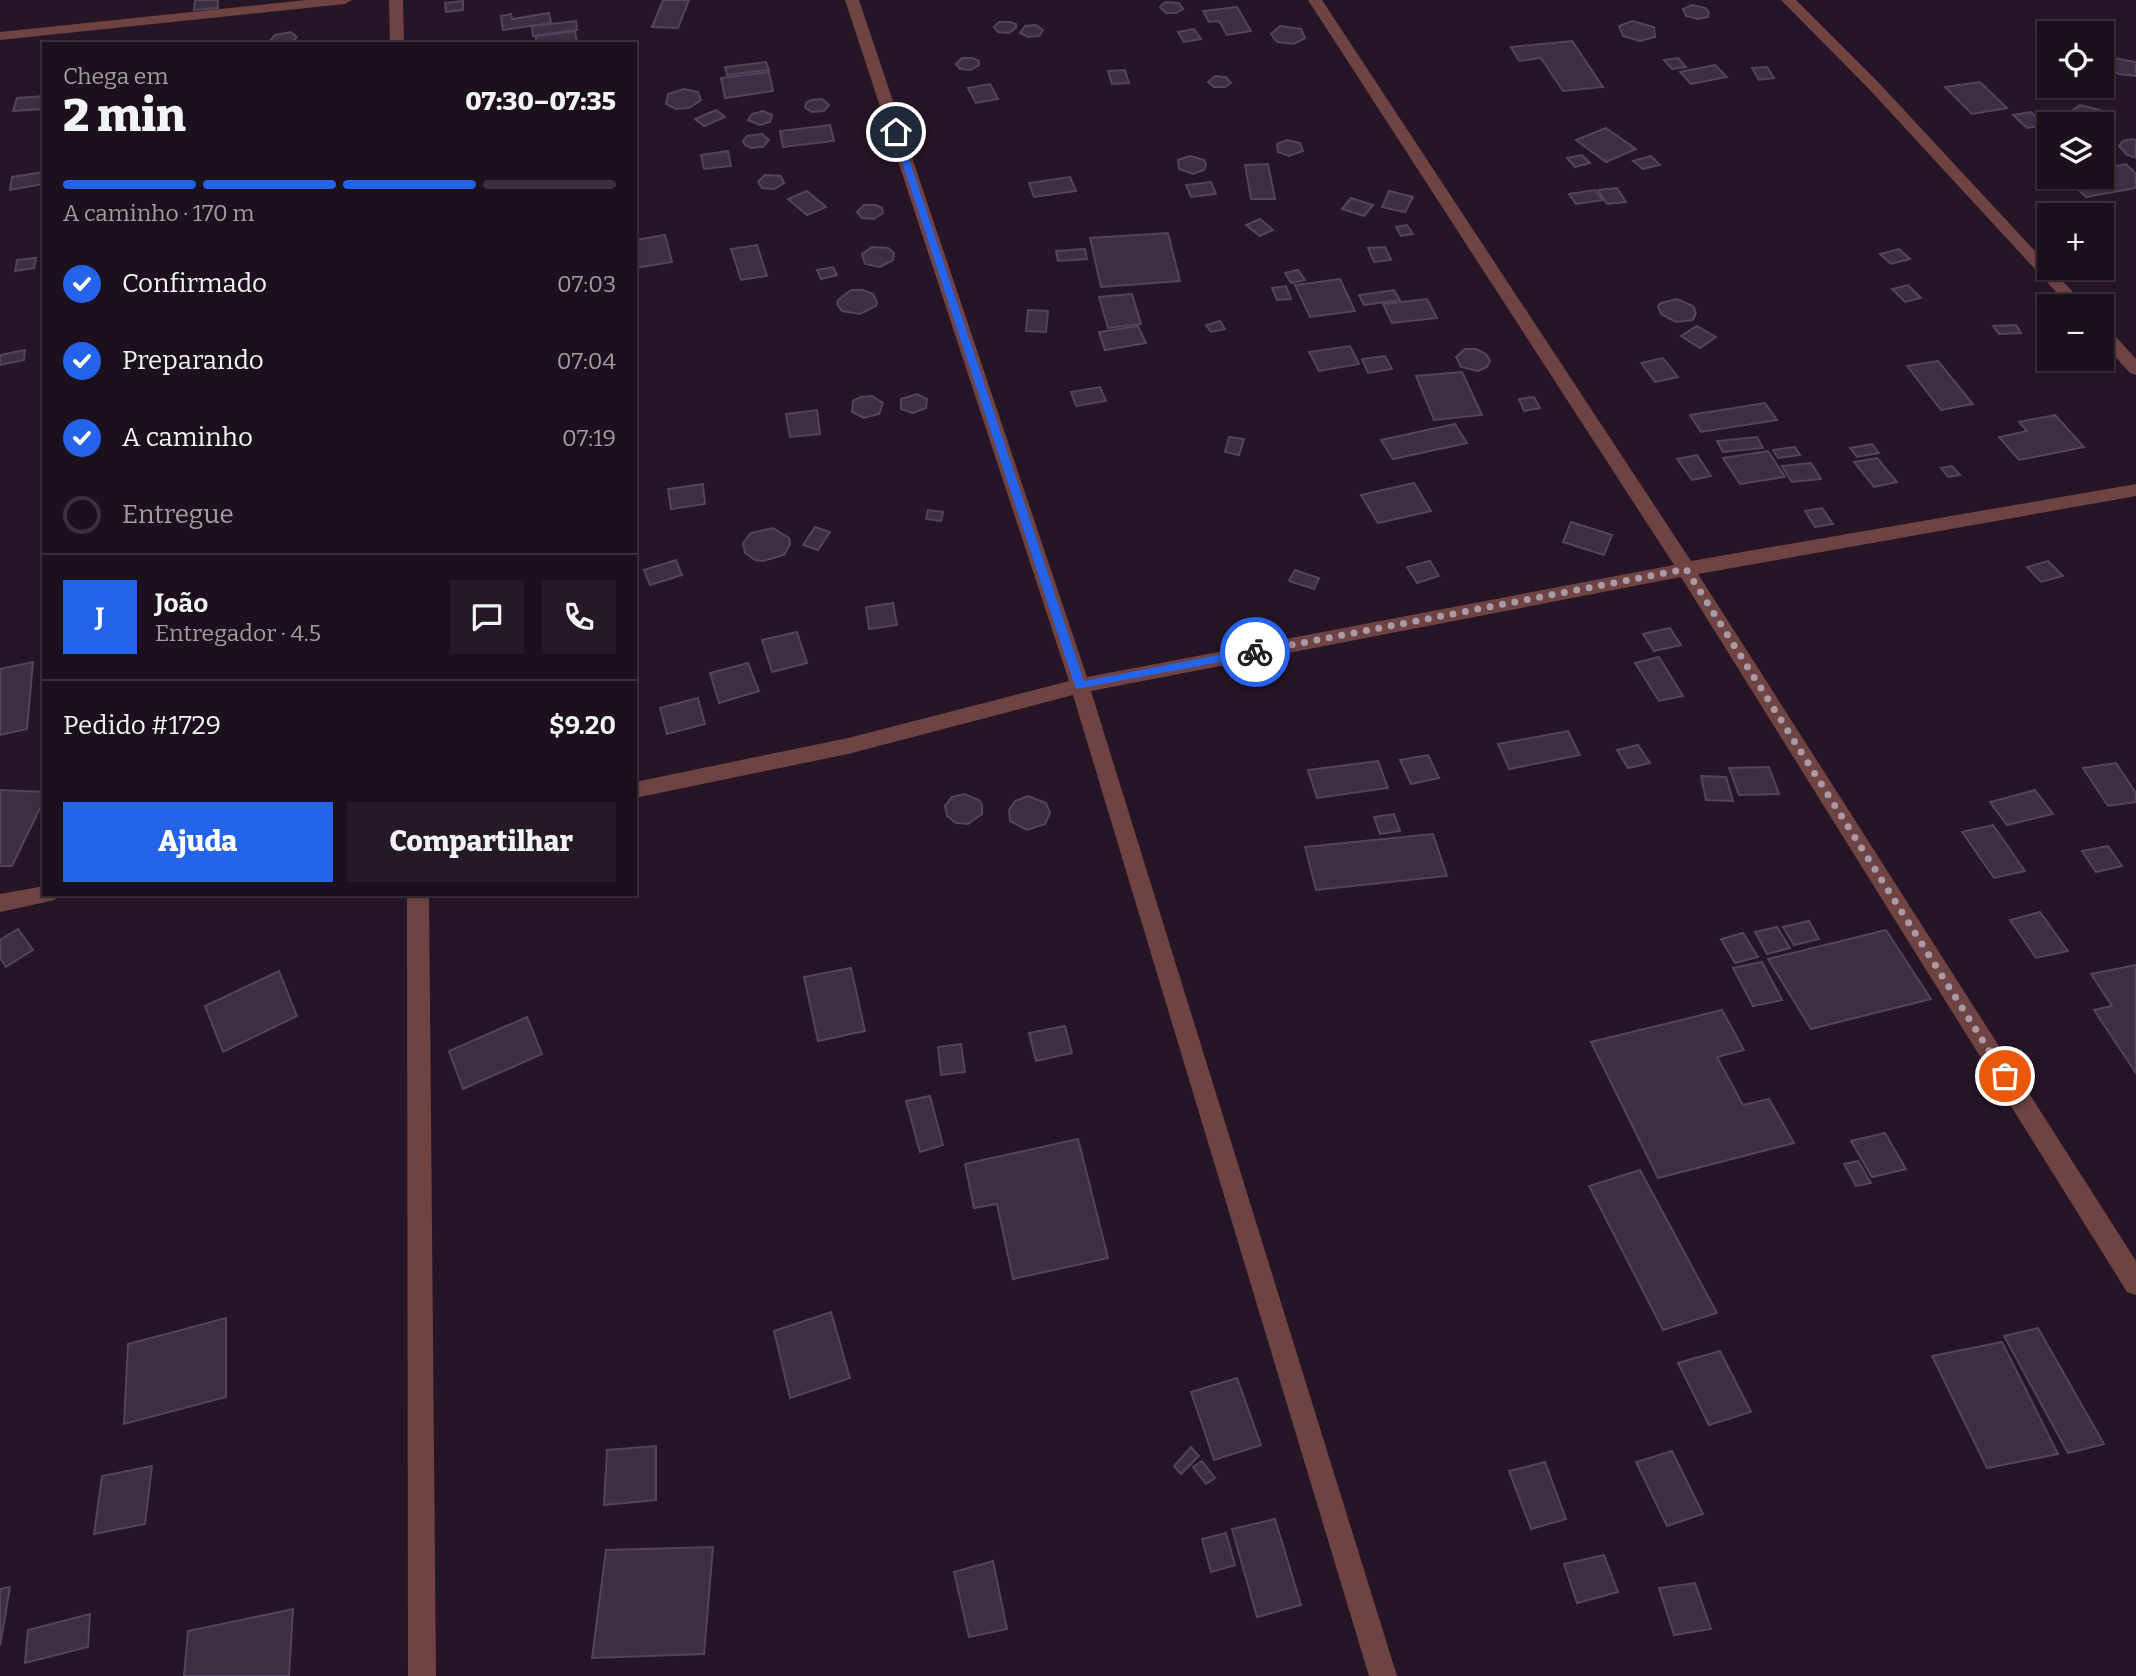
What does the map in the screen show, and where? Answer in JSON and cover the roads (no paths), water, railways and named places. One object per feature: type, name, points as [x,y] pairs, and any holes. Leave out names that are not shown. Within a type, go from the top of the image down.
[{"type":"street","points":[[0,36],[345,0]]},
{"type":"street","points":[[396,0],[397,42]]},
{"type":"street","points":[[852,0],[1080,686],[1383,1676]]},
{"type":"street","points":[[1315,0],[1686,569],[2136,1283]]},
{"type":"street","points":[[1788,0],[1874,86],[2067,294]]},
{"type":"street","points":[[2114,345],[2136,369]]},
{"type":"street","points":[[637,790],[848,746],[1080,686],[1686,569],[2136,489]]},
{"type":"street","points":[[0,903],[42,895]]},
{"type":"street","points":[[418,896],[422,1676]]}]
